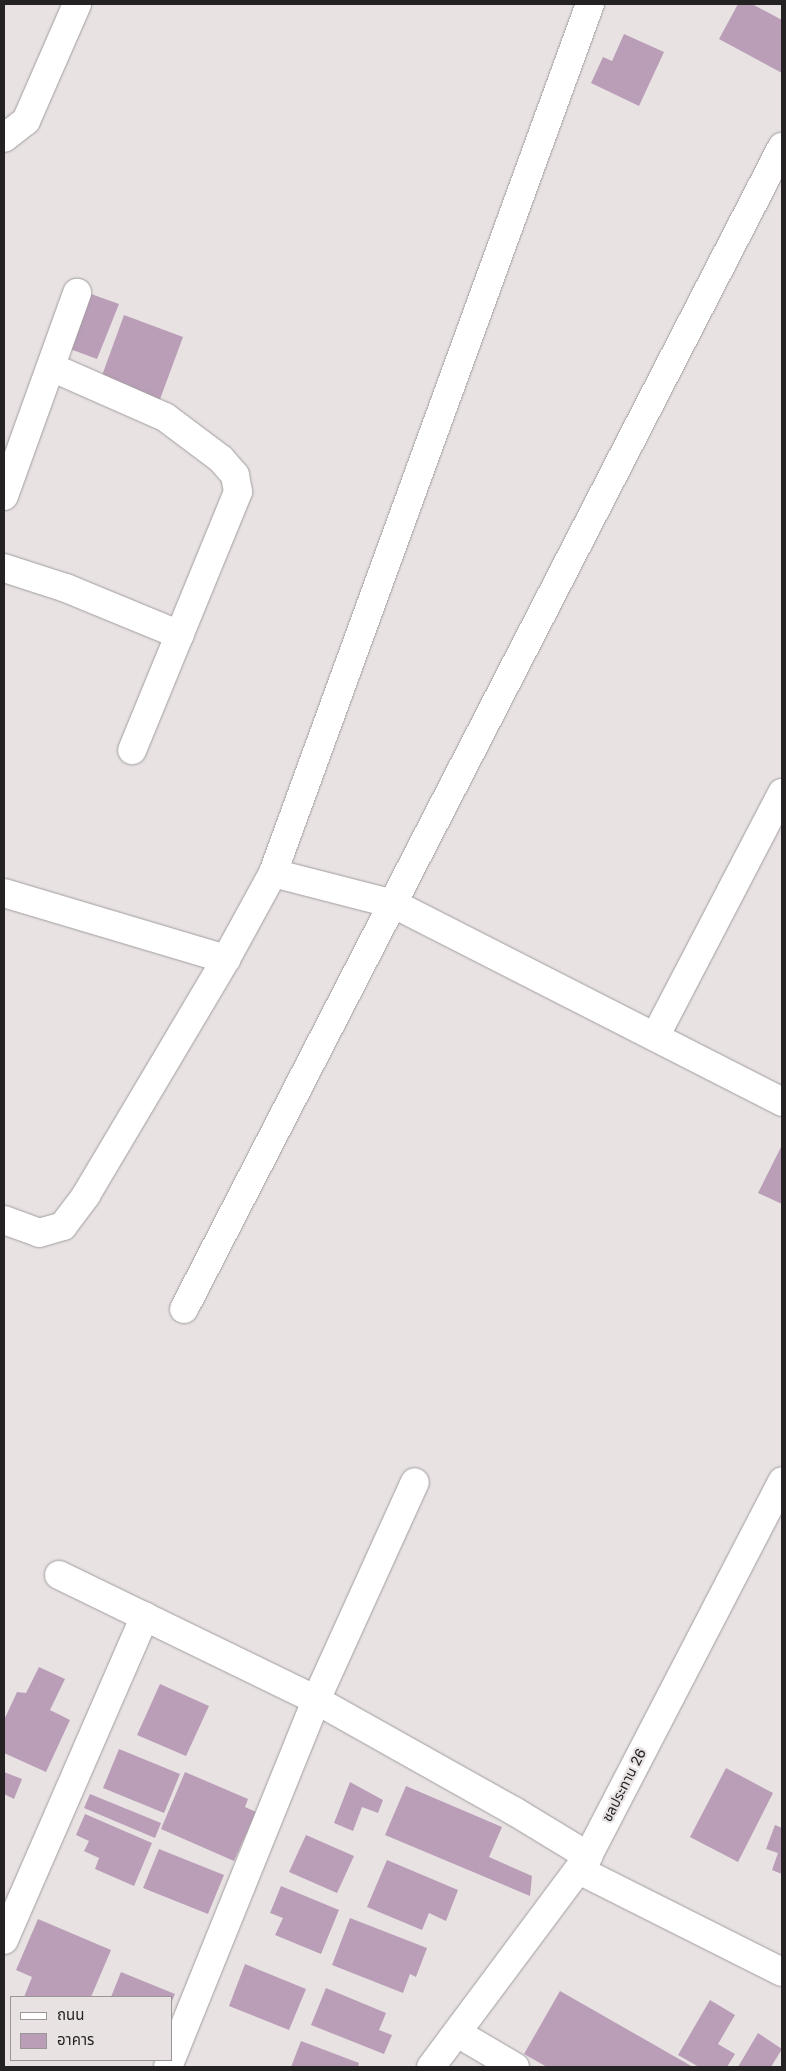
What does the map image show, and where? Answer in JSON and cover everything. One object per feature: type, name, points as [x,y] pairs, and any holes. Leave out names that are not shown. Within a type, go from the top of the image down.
[{"type":"street","points":[[4,138],[26,121],[77,4]]},
{"type":"street","points":[[4,1220],[40,1234],[63,1226],[86,1195],[226,959],[273,873],[590,4]]},
{"type":"street","points":[[184,1309],[782,148]]},
{"type":"street","points":[[4,496],[77,293]]},
{"type":"street","points":[[51,367],[165,416],[221,459],[235,474],[238,492],[132,750]]},
{"type":"street","points":[[4,568],[66,588],[180,635]]},
{"type":"street","points":[[656,1035],[782,793]]},
{"type":"street","points":[[273,873],[394,904],[656,1035],[782,1102]]},
{"type":"street","points":[[4,892],[226,959]]},
{"type":"street","points":[[172,2057],[316,1700],[415,1482]]},
{"type":"street","name":"ชลประทาน 26","points":[[431,2067],[459,2034],[583,1863],[782,1482]]},
{"type":"street","points":[[60,1575],[316,1700],[514,1811],[583,1863],[782,1972]]},
{"type":"street","points":[[4,1940],[146,1616]]},
{"type":"street","points":[[459,2034],[515,2067]]},
{"type":"building","points":[[738,4],[752,4],[782,20],[782,73],[719,39]]},
{"type":"building","points":[[624,34],[664,52],[639,106],[591,83],[603,57],[612,61]]},
{"type":"building","points":[[91,294],[119,304],[97,359],[70,349]]},
{"type":"building","points":[[124,315],[183,337],[159,402],[100,381]]},
{"type":"building","points":[[782,1145],[782,1204],[758,1193]]},
{"type":"building","points":[[39,1667],[65,1679],[50,1710],[70,1720],[46,1772],[4,1753],[4,1720],[17,1692],[26,1693]]},
{"type":"building","points":[[160,1684],[209,1706],[186,1756],[137,1735]]},
{"type":"building","points":[[119,1749],[180,1774],[164,1813],[103,1788]]},
{"type":"building","points":[[726,1768],[773,1793],[738,1862],[690,1837]]},
{"type":"building","points":[[4,1772],[22,1779],[14,1799],[4,1794]]},
{"type":"building","points":[[185,1772],[248,1799],[245,1807],[256,1812],[234,1861],[161,1829]]},
{"type":"building","points":[[350,1782],[383,1800],[378,1813],[362,1807],[353,1831],[334,1823]]},
{"type":"building","points":[[406,1786],[502,1827],[489,1857],[532,1876],[530,1896],[385,1835]]},
{"type":"building","points":[[90,1794],[161,1823],[155,1838],[84,1808]]},
{"type":"building","points":[[85,1814],[152,1843],[134,1886],[95,1869],[99,1858],[84,1851],[89,1841],[76,1835]]},
{"type":"building","points":[[775,1825],[782,1828],[782,1874],[772,1870],[778,1853],[766,1849]]},
{"type":"building","points":[[306,1835],[354,1856],[337,1893],[289,1872]]},
{"type":"building","points":[[159,1849],[224,1875],[208,1914],[143,1888]]},
{"type":"building","points":[[387,1860],[458,1890],[446,1921],[429,1913],[422,1930],[367,1907]]},
{"type":"building","points":[[281,1886],[339,1910],[321,1954],[275,1935],[283,1918],[270,1913]]},
{"type":"building","points":[[350,1918],[427,1948],[416,1977],[410,1974],[403,1993],[332,1965]]},
{"type":"building","points":[[38,1919],[111,1950],[91,1996],[24,1996],[32,1977],[16,1970]]},
{"type":"building","points":[[245,1964],[306,1989],[289,2030],[229,2006]]},
{"type":"building","points":[[121,1972],[175,1994],[172,2001],[172,1996],[111,1996]]},
{"type":"building","points":[[326,1988],[386,2013],[379,2030],[392,2035],[384,2054],[311,2025]]},
{"type":"building","points":[[560,1991],[693,2067],[547,2067],[524,2054]]},
{"type":"building","points":[[710,2000],[735,2015],[718,2044],[735,2054],[727,2067],[699,2067],[678,2055]]},
{"type":"building","points":[[758,2033],[782,2049],[771,2067],[738,2067]]},
{"type":"building","points":[[301,2041],[359,2063],[358,2067],[291,2067]]}]
